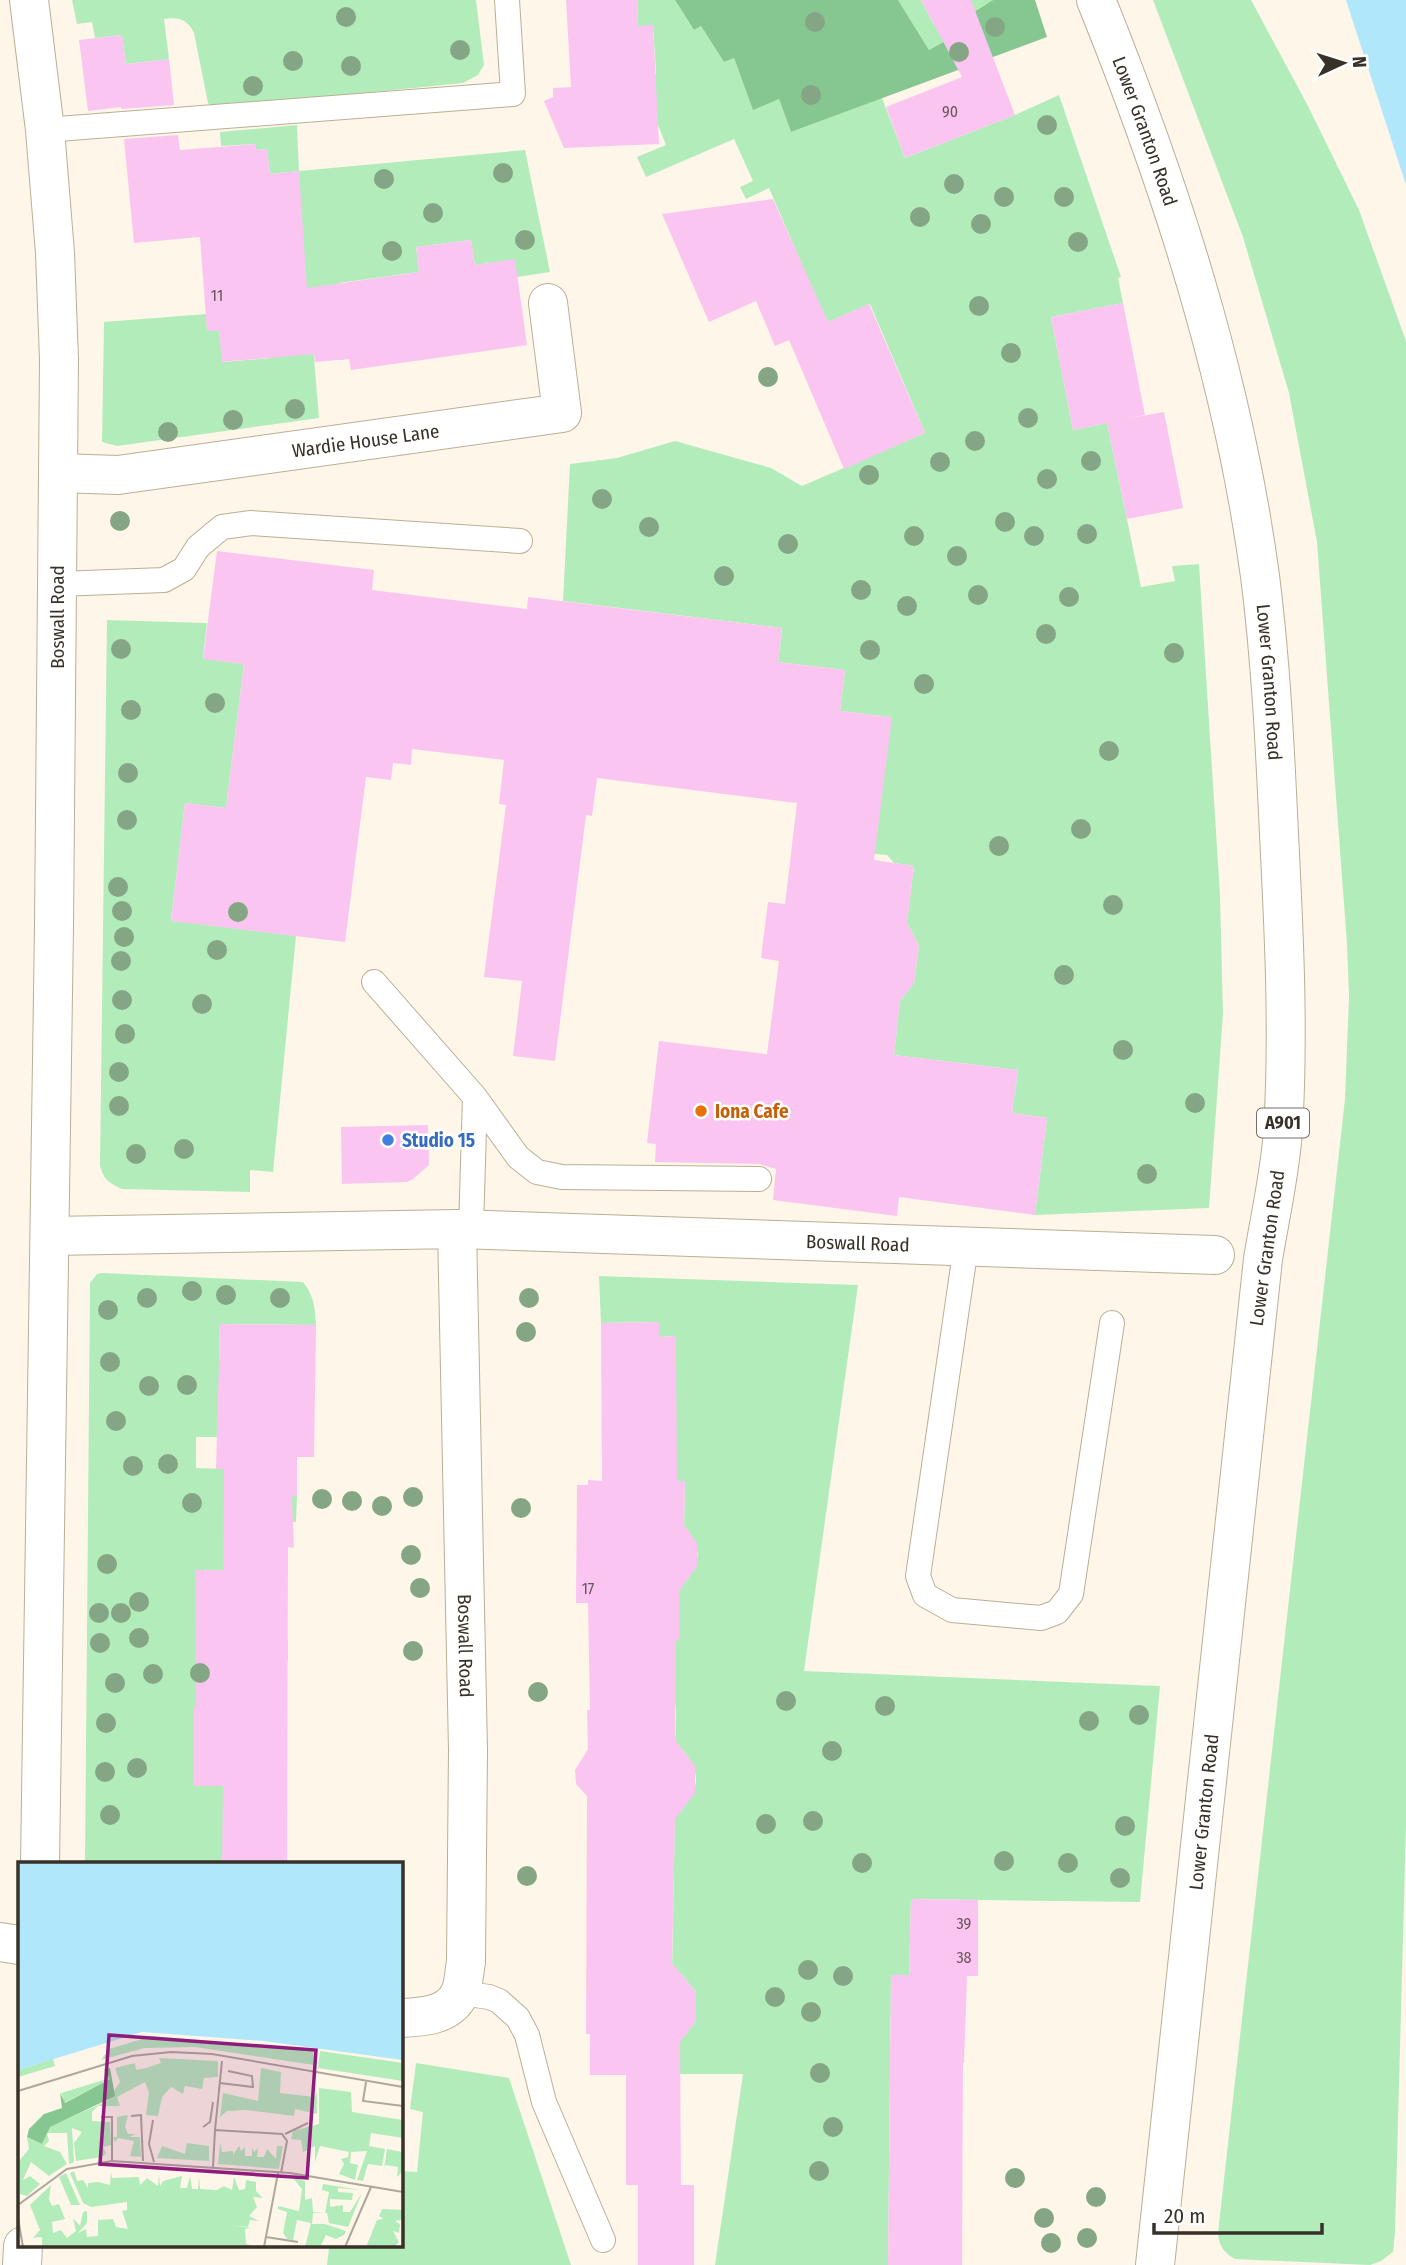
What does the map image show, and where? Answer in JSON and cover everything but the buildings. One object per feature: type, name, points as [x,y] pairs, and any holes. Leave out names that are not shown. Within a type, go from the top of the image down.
[{"type":"street","name":"Boswall Road","points":[[29,0],[45,130],[56,266],[59,359],[40,1862]]},
{"type":"street","name":"Lower Granton Road","points":[[1096,0],[1136,101],[1193,270],[1219,364],[1241,467],[1259,575],[1272,690],[1287,988],[1283,1134],[1263,1259],[1155,2265]]},
{"type":"street","name":"Wardie House Lane","points":[[58,473],[118,475],[562,413],[548,303]]},
{"type":"street","name":"Boswall Road","points":[[50,1236],[464,1229],[1215,1255]]},
{"type":"street","name":"Boswall Road","points":[[461,1993],[466,1962],[468,1750],[464,1229]]},
{"type":"street","points":[[0,1942],[18,1945]]},
{"type":"street","points":[[402,2018],[440,2013],[461,1993]]},
{"type":"lane","points":[[45,130],[513,93],[507,0]]},
{"type":"lane","points":[[58,584],[164,580],[184,569],[198,547],[222,527],[251,523],[520,541]]},
{"type":"lane","points":[[374,982],[475,1097],[518,1157],[537,1172],[562,1177],[759,1179]]},
{"type":"lane","points":[[464,1229],[475,1097]]},
{"type":"lane","points":[[966,1246],[918,1576],[925,1595],[952,1610],[1041,1618],[1057,1612],[1071,1594],[1112,1323]]},
{"type":"lane","points":[[461,1993],[499,2001],[518,2018],[527,2035],[544,2102],[603,2240]]},
{"type":"green space","points":[[72,0],[476,0],[484,65],[478,75],[463,83],[213,108],[208,103],[194,33],[185,22],[174,18],[164,19],[169,59],[126,64],[122,35],[95,38],[92,22],[77,24]]},
{"type":"green space","points":[[637,0],[675,0],[694,30],[701,26],[724,62],[734,58],[753,109],[779,99],[791,132],[882,98],[905,158],[1059,95],[1121,277],[1118,278],[1123,303],[1051,317],[1073,430],[1107,423],[1141,587],[1175,581],[1172,566],[1199,564],[1220,895],[1223,1014],[1209,1208],[1035,1215],[1047,1118],[1012,1113],[1018,1070],[894,1055],[900,1001],[914,983],[919,946],[907,923],[914,866],[894,863],[887,855],[864,853],[891,717],[840,711],[845,670],[778,662],[782,628],[563,601],[570,464],[617,458],[675,441],[771,468],[802,486],[925,433],[870,304],[821,325],[797,253],[769,188],[746,199],[740,187],[753,181],[734,139],[646,177],[637,157],[666,145],[647,97],[656,73],[653,26],[638,26]]},
{"type":"green space","points":[[675,0],[898,0],[929,50],[949,39],[958,22],[993,0],[1035,0],[1047,37],[791,132],[779,99],[753,110],[734,58],[724,62],[701,26],[694,30]]},
{"type":"green space","points":[[898,0],[921,0],[933,23],[970,0],[993,0],[958,22],[949,39],[929,50]]},
{"type":"green space","points":[[1153,0],[1251,0],[1308,106],[1359,210],[1406,341],[1406,1825],[1395,2233],[1393,2252],[1370,2265],[1235,2259],[1223,2249],[1218,2233],[1345,1099],[1349,997],[1317,542],[1289,393],[1243,237]]},
{"type":"green space","points":[[297,125],[299,171],[270,174],[267,149],[256,150],[255,144],[221,146],[220,132]]},
{"type":"green space","points":[[525,150],[550,272],[517,277],[514,260],[475,265],[471,240],[416,247],[419,272],[339,283],[349,359],[338,360],[334,308],[310,310],[319,418],[117,446],[102,442],[104,322],[206,314],[207,331],[219,331],[223,362],[271,358],[269,314],[299,171]]},
{"type":"green space","points":[[107,620],[207,623],[203,658],[244,664],[226,808],[185,803],[171,920],[296,936],[273,1172],[250,1170],[250,1192],[122,1189],[107,1180],[100,1165]]},
{"type":"green space","points":[[97,1274],[303,1282],[312,1297],[316,1325],[220,1324],[219,1362],[237,1437],[196,1437],[196,1468],[224,1469],[224,1495],[297,1496],[296,1522],[245,1523],[244,1548],[288,1547],[288,1571],[228,1640],[288,1640],[288,1661],[248,1661],[227,1778],[287,1778],[287,1805],[275,1805],[222,1853],[222,1862],[85,1862],[90,1283]]},
{"type":"green space","points":[[599,1276],[858,1285],[804,1671],[1160,1686],[1140,1902],[911,1899],[909,1975],[891,1975],[888,2265],[715,2265],[743,2074],[670,2074],[669,2039],[682,2039],[696,2021],[696,1992],[682,1975],[672,1975],[675,1809],[682,1809],[688,1801],[696,1780],[689,1758],[683,1750],[675,1749],[676,1713],[670,1640],[679,1640],[679,1580],[687,1580],[698,1554],[692,1536],[684,1529],[685,1482],[672,1481],[675,1336],[659,1337],[658,1322],[601,1323]]},
{"type":"green space","points":[[416,2063],[509,2078],[571,2265],[327,2265],[329,2248],[402,2248],[402,2171],[417,2172],[423,2112],[410,2109]]},
{"type":"water","points":[[1346,0],[1406,0],[1406,185]]},
{"type":"place","name":"Iona Cafe","points":[[701,1111]]},
{"type":"place","name":"Studio 15","points":[[388,1140]]}]
